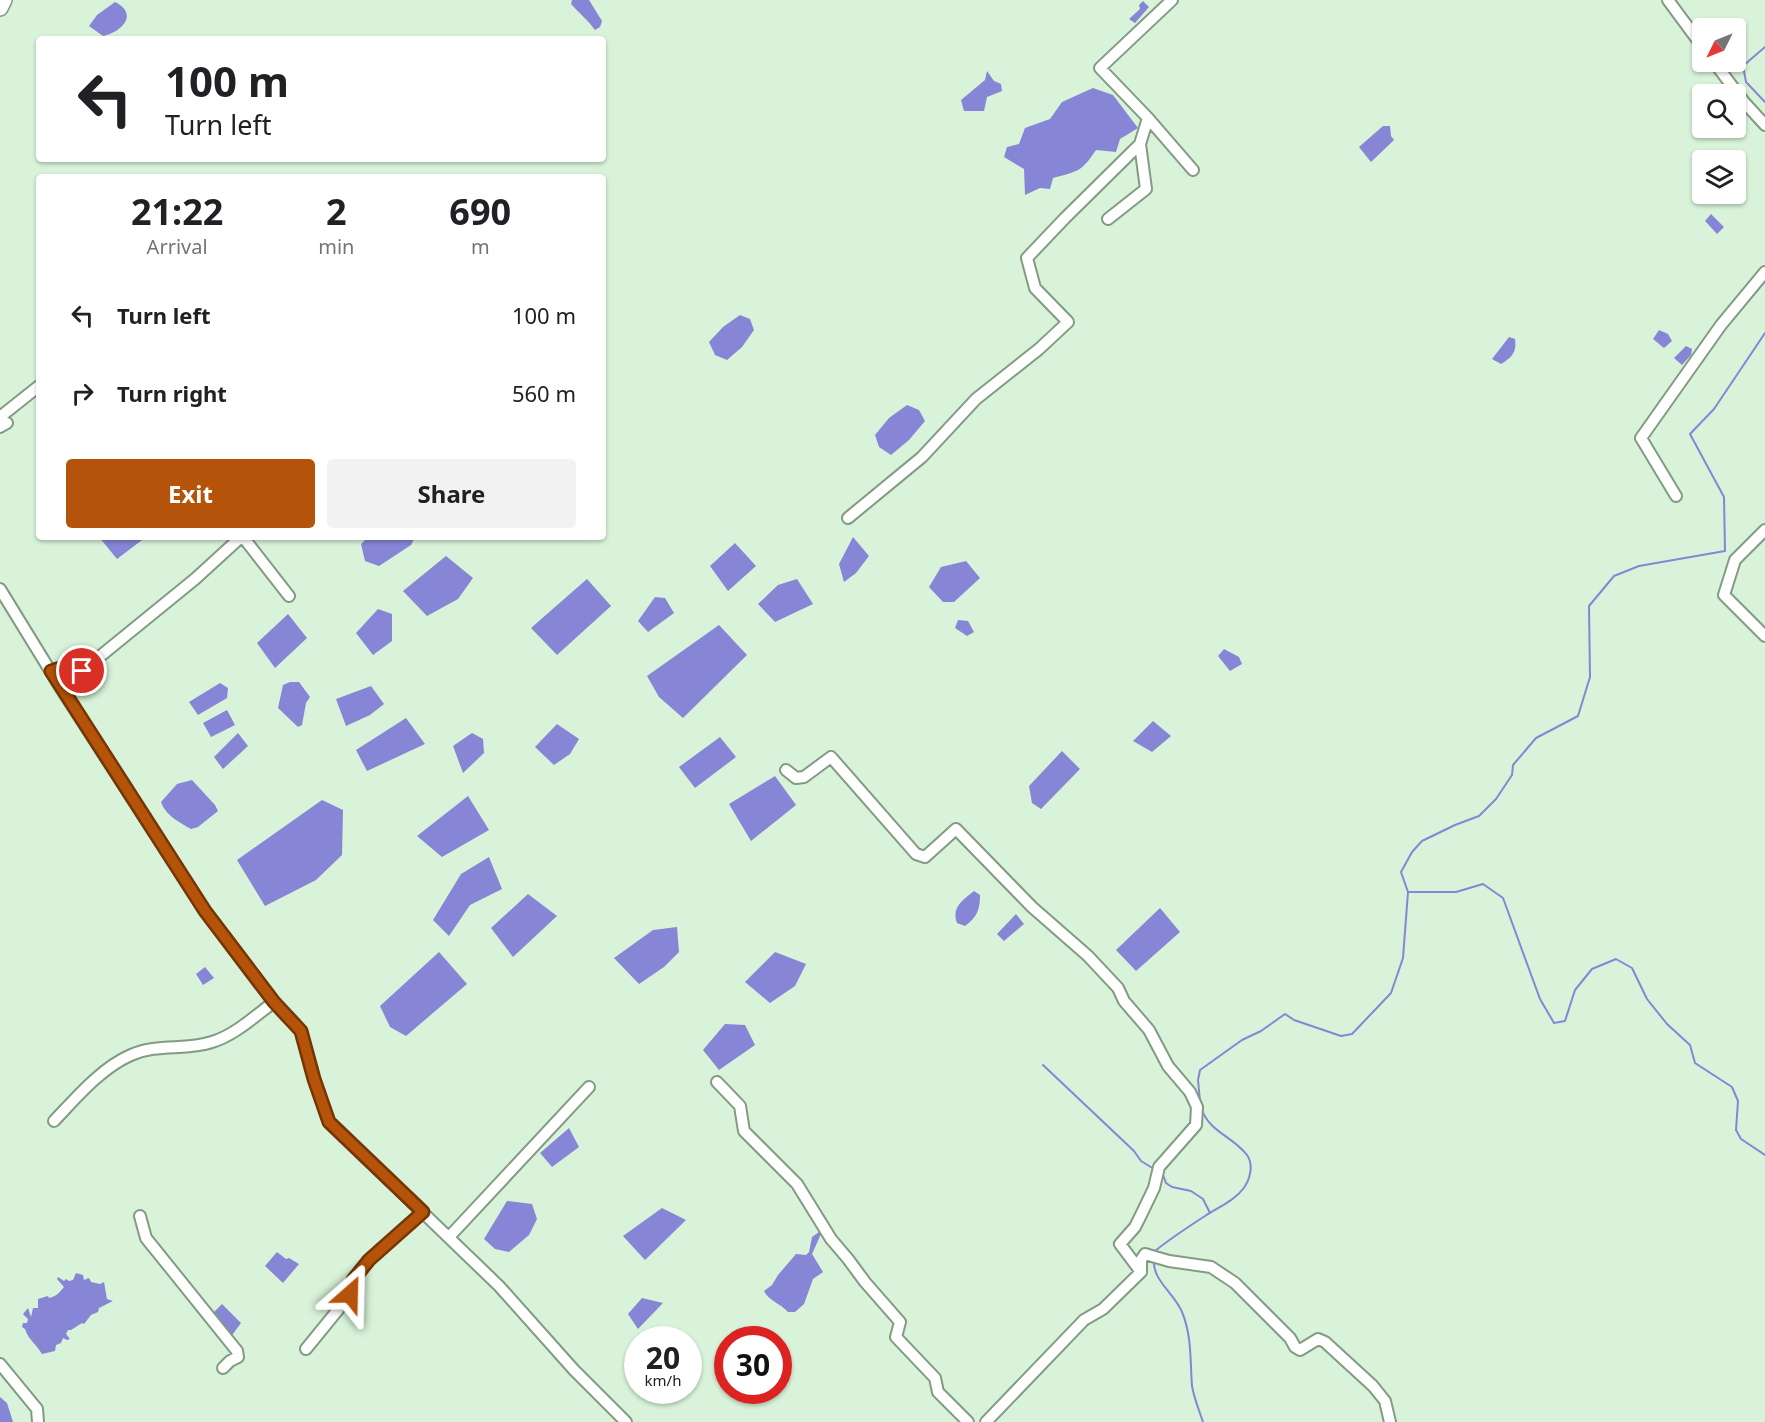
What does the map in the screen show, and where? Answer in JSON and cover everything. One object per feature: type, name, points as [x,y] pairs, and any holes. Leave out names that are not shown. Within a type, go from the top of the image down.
[{"type":"highway","points":[[0,8],[4,0]]},
{"type":"street","points":[[1172,0],[1100,68],[1193,170]]},
{"type":"street","points":[[1668,0],[1692,32]]},
{"type":"street","points":[[1722,72],[1765,125]]},
{"type":"street","points":[[1108,219],[1146,189],[1140,144],[1148,118]]},
{"type":"street","points":[[848,518],[922,457],[976,399],[1039,349],[1068,322],[1035,288],[1028,258],[1140,144]]},
{"type":"street","points":[[1676,496],[1641,438],[1721,325],[1765,272]]},
{"type":"street","points":[[2,422],[36,389]]},
{"type":"street","points":[[1765,530],[1735,560],[1724,595],[1765,636]]},
{"type":"street","points":[[51,671],[72,664],[82,671],[195,579],[239,540]]},
{"type":"street","points":[[244,540],[289,596]]},
{"type":"street","points":[[0,589],[205,911],[274,1002],[301,1031],[329,1122],[500,1286],[574,1370],[626,1422]]},
{"type":"street","points":[[786,770],[796,778],[804,777],[831,757],[916,854],[925,857],[956,829],[1032,907],[1088,956],[1118,988],[1125,1001],[1149,1030],[1168,1066],[1190,1092],[1197,1107],[1196,1125],[1159,1167],[1154,1188],[1135,1227],[1120,1244],[1141,1272]]},
{"type":"street","points":[[54,1121],[97,1079],[131,1055],[158,1047],[186,1047],[213,1042],[236,1030],[274,1002]]},
{"type":"street","points":[[717,1082],[740,1106],[744,1131],[797,1184],[831,1239],[900,1322],[896,1337],[935,1378],[938,1392],[968,1422]]},
{"type":"street","points":[[449,1237],[589,1087]]},
{"type":"street","points":[[306,1349],[350,1294],[353,1280],[369,1260],[423,1212]]},
{"type":"street","points":[[140,1216],[146,1238],[237,1351],[238,1357],[223,1368]]},
{"type":"street","points":[[986,1422],[1084,1320],[1103,1309],[1141,1272],[1141,1260],[1145,1254],[1169,1261],[1211,1267],[1234,1283],[1300,1350],[1318,1339],[1325,1342],[1373,1386],[1385,1401],[1390,1422]]},
{"type":"street","points":[[2,1371],[38,1409],[38,1422]]},
{"type":"shaded area","points":[[572,0],[589,0],[602,21],[600,27],[595,30],[571,4]]},
{"type":"shaded area","points":[[1143,1],[1149,7],[1135,23],[1129,19],[1140,9],[1139,5]]},
{"type":"shaded area","points":[[115,2],[126,12],[127,17],[116,31],[103,36],[89,26],[97,15]]},
{"type":"shaded area","points":[[987,71],[994,81],[1001,84],[1002,91],[987,97],[984,111],[964,111],[961,100],[985,80]]},
{"type":"shaded area","points":[[1093,88],[1113,95],[1138,128],[1120,139],[1116,152],[1096,150],[1079,170],[1053,178],[1050,189],[1040,188],[1025,195],[1024,169],[1004,157],[1007,147],[1019,144],[1025,128],[1050,119],[1062,102]]},
{"type":"shaded area","points":[[1383,126],[1390,126],[1394,140],[1371,162],[1359,147]]},
{"type":"shaded area","points":[[1711,214],[1724,227],[1717,234],[1705,221]]},
{"type":"shaded area","points":[[740,315],[750,319],[754,330],[742,347],[727,360],[715,355],[709,342],[723,327]]},
{"type":"shaded area","points":[[1659,330],[1668,334],[1672,341],[1664,348],[1653,339]]},
{"type":"shaded area","points":[[1509,337],[1515,339],[1514,351],[1501,364],[1492,359]]},
{"type":"shaded area","points":[[1686,346],[1692,349],[1691,355],[1682,365],[1674,358]]},
{"type":"shaded area","points":[[907,405],[919,410],[925,421],[909,440],[891,455],[879,447],[875,435],[889,418]]},
{"type":"shaded area","points":[[853,537],[869,556],[856,573],[844,582],[839,564]]},
{"type":"shaded area","points":[[101,540],[142,540],[117,559]]},
{"type":"shaded area","points":[[365,540],[414,540],[411,545],[379,566],[365,561],[361,544]]},
{"type":"shaded area","points":[[735,543],[756,566],[728,591],[710,566]]},
{"type":"shaded area","points":[[446,556],[473,578],[458,599],[427,616],[403,591]]},
{"type":"shaded area","points":[[966,561],[980,578],[954,602],[943,602],[929,587],[941,567]]},
{"type":"shaded area","points":[[587,579],[611,606],[557,655],[531,628]]},
{"type":"shaded area","points":[[797,579],[813,604],[775,622],[758,604],[778,585]]},
{"type":"shaded area","points":[[655,597],[665,598],[674,613],[648,632],[638,621]]},
{"type":"shaded area","points":[[378,609],[392,614],[392,641],[373,655],[356,633]]},
{"type":"shaded area","points":[[288,614],[307,638],[275,668],[257,643]]},
{"type":"shaded area","points":[[958,620],[968,621],[974,632],[967,636],[955,628]]},
{"type":"shaded area","points":[[719,625],[747,655],[683,718],[659,697],[647,676]]},
{"type":"shaded area","points":[[1224,649],[1239,657],[1242,664],[1230,671],[1218,656]]},
{"type":"shaded area","points":[[299,682],[310,697],[306,703],[302,725],[298,727],[278,708],[283,685]]},
{"type":"shaded area","points":[[220,683],[228,688],[227,698],[198,715],[189,702]]},
{"type":"shaded area","points":[[371,686],[384,704],[370,715],[346,726],[336,699]]},
{"type":"shaded area","points":[[227,710],[235,725],[211,737],[203,723]]},
{"type":"shaded area","points":[[406,718],[425,744],[367,771],[356,750]]},
{"type":"shaded area","points":[[1153,721],[1171,736],[1152,752],[1133,741]]},
{"type":"shaded area","points":[[557,724],[579,739],[570,754],[554,765],[535,747]]},
{"type":"shaded area","points":[[238,733],[248,746],[223,769],[214,757]]},
{"type":"shaded area","points":[[472,733],[483,739],[484,753],[463,773],[453,746]]},
{"type":"shaded area","points":[[720,737],[736,757],[695,788],[679,767]]},
{"type":"shaded area","points":[[1062,751],[1080,769],[1041,809],[1032,803],[1029,786]]},
{"type":"shaded area","points":[[775,776],[796,805],[751,841],[729,804]]},
{"type":"shaded area","points":[[192,780],[218,811],[198,827],[191,829],[170,815],[161,802],[177,784]]},
{"type":"shaded area","points":[[468,796],[489,830],[442,857],[417,836]]},
{"type":"shaded area","points":[[322,800],[343,810],[342,855],[316,880],[265,906],[237,860]]},
{"type":"shaded area","points":[[489,857],[502,889],[470,905],[449,936],[433,920],[461,874]]},
{"type":"shaded area","points":[[974,891],[980,895],[977,913],[965,926],[957,923],[957,908]]},
{"type":"shaded area","points":[[528,894],[557,916],[513,957],[491,928]]},
{"type":"shaded area","points":[[1160,908],[1180,932],[1136,971],[1116,950]]},
{"type":"shaded area","points":[[1016,914],[1024,924],[1004,941],[997,934]]},
{"type":"shaded area","points":[[677,927],[679,952],[664,967],[639,984],[614,958],[653,930]]},
{"type":"shaded area","points":[[439,952],[467,984],[406,1036],[390,1027],[380,1006]]},
{"type":"shaded area","points":[[775,952],[806,964],[795,986],[770,1003],[745,982]]},
{"type":"shaded area","points":[[205,967],[214,978],[203,985],[196,974]]},
{"type":"shaded area","points":[[725,1024],[745,1025],[755,1045],[719,1070],[703,1050]]},
{"type":"shaded area","points":[[569,1128],[579,1147],[552,1167],[540,1153]]},
{"type":"shaded area","points":[[507,1201],[532,1204],[537,1219],[529,1235],[509,1252],[495,1249],[484,1239]]},
{"type":"shaded area","points":[[662,1208],[686,1220],[645,1260],[623,1236]]},
{"type":"shaded area","points":[[819,1232],[821,1234],[812,1254],[823,1272],[813,1279],[804,1304],[795,1312],[788,1312],[768,1297],[764,1291],[772,1285],[796,1254],[806,1255],[809,1252],[812,1237]]},
{"type":"shaded area","points":[[277,1252],[286,1259],[289,1258],[299,1264],[283,1283],[265,1266]]},
{"type":"shaded area","points":[[76,1273],[83,1275],[84,1280],[89,1278],[91,1282],[100,1284],[104,1282],[107,1299],[113,1301],[99,1308],[98,1312],[91,1315],[84,1324],[68,1330],[66,1334],[70,1339],[63,1338],[61,1343],[56,1345],[55,1351],[42,1354],[22,1327],[28,1319],[23,1314],[28,1308],[31,1317],[33,1308],[38,1308],[38,1299],[48,1296],[49,1298],[59,1293],[64,1287],[57,1279],[58,1277],[69,1281],[73,1280]]},
{"type":"shaded area","points":[[642,1298],[663,1303],[641,1326],[636,1326],[628,1314]]},
{"type":"shaded area","points":[[222,1304],[241,1323],[230,1338],[210,1316]]},
{"type":"shaded area","points":[[0,1397],[7,1403],[13,1422],[0,1422]]},
{"type":"waterway","points":[[1765,47],[1743,66],[1746,82],[1765,102]]},
{"type":"waterway","points":[[1200,1101],[1198,1080],[1200,1070],[1242,1040],[1261,1031],[1285,1014],[1294,1020],[1341,1036],[1352,1034],[1391,993],[1403,958],[1408,892],[1401,872],[1412,852],[1422,841],[1479,816],[1496,799],[1512,775],[1513,765],[1536,738],[1578,716],[1590,677],[1589,606],[1614,576],[1639,566],[1725,551],[1724,497],[1690,434],[1714,409],[1765,333]]},
{"type":"waterway","points":[[1408,892],[1456,892],[1483,884],[1503,898],[1540,999],[1554,1023],[1565,1021],[1575,990],[1592,969],[1616,959],[1632,968],[1647,999],[1667,1024],[1690,1045],[1695,1063],[1732,1087],[1738,1101],[1736,1130],[1741,1139],[1765,1155]]},
{"type":"waterway","points":[[1043,1065],[1134,1151],[1141,1161],[1154,1169]]},
{"type":"waterway","points":[[1155,1254],[1155,1251],[1173,1237],[1235,1197],[1248,1181],[1251,1168],[1247,1155],[1210,1124],[1202,1110]]},
{"type":"waterway","points":[[1162,1172],[1166,1183],[1172,1187],[1191,1191],[1203,1199],[1210,1213]]},
{"type":"waterway","points":[[1154,1260],[1157,1274],[1179,1305],[1188,1330],[1192,1386],[1203,1422]]},
{"type":"route","points":[[82,671],[72,664],[51,671],[205,911],[274,1002],[301,1031],[329,1122],[423,1212],[369,1260],[353,1280],[350,1294]]}]
